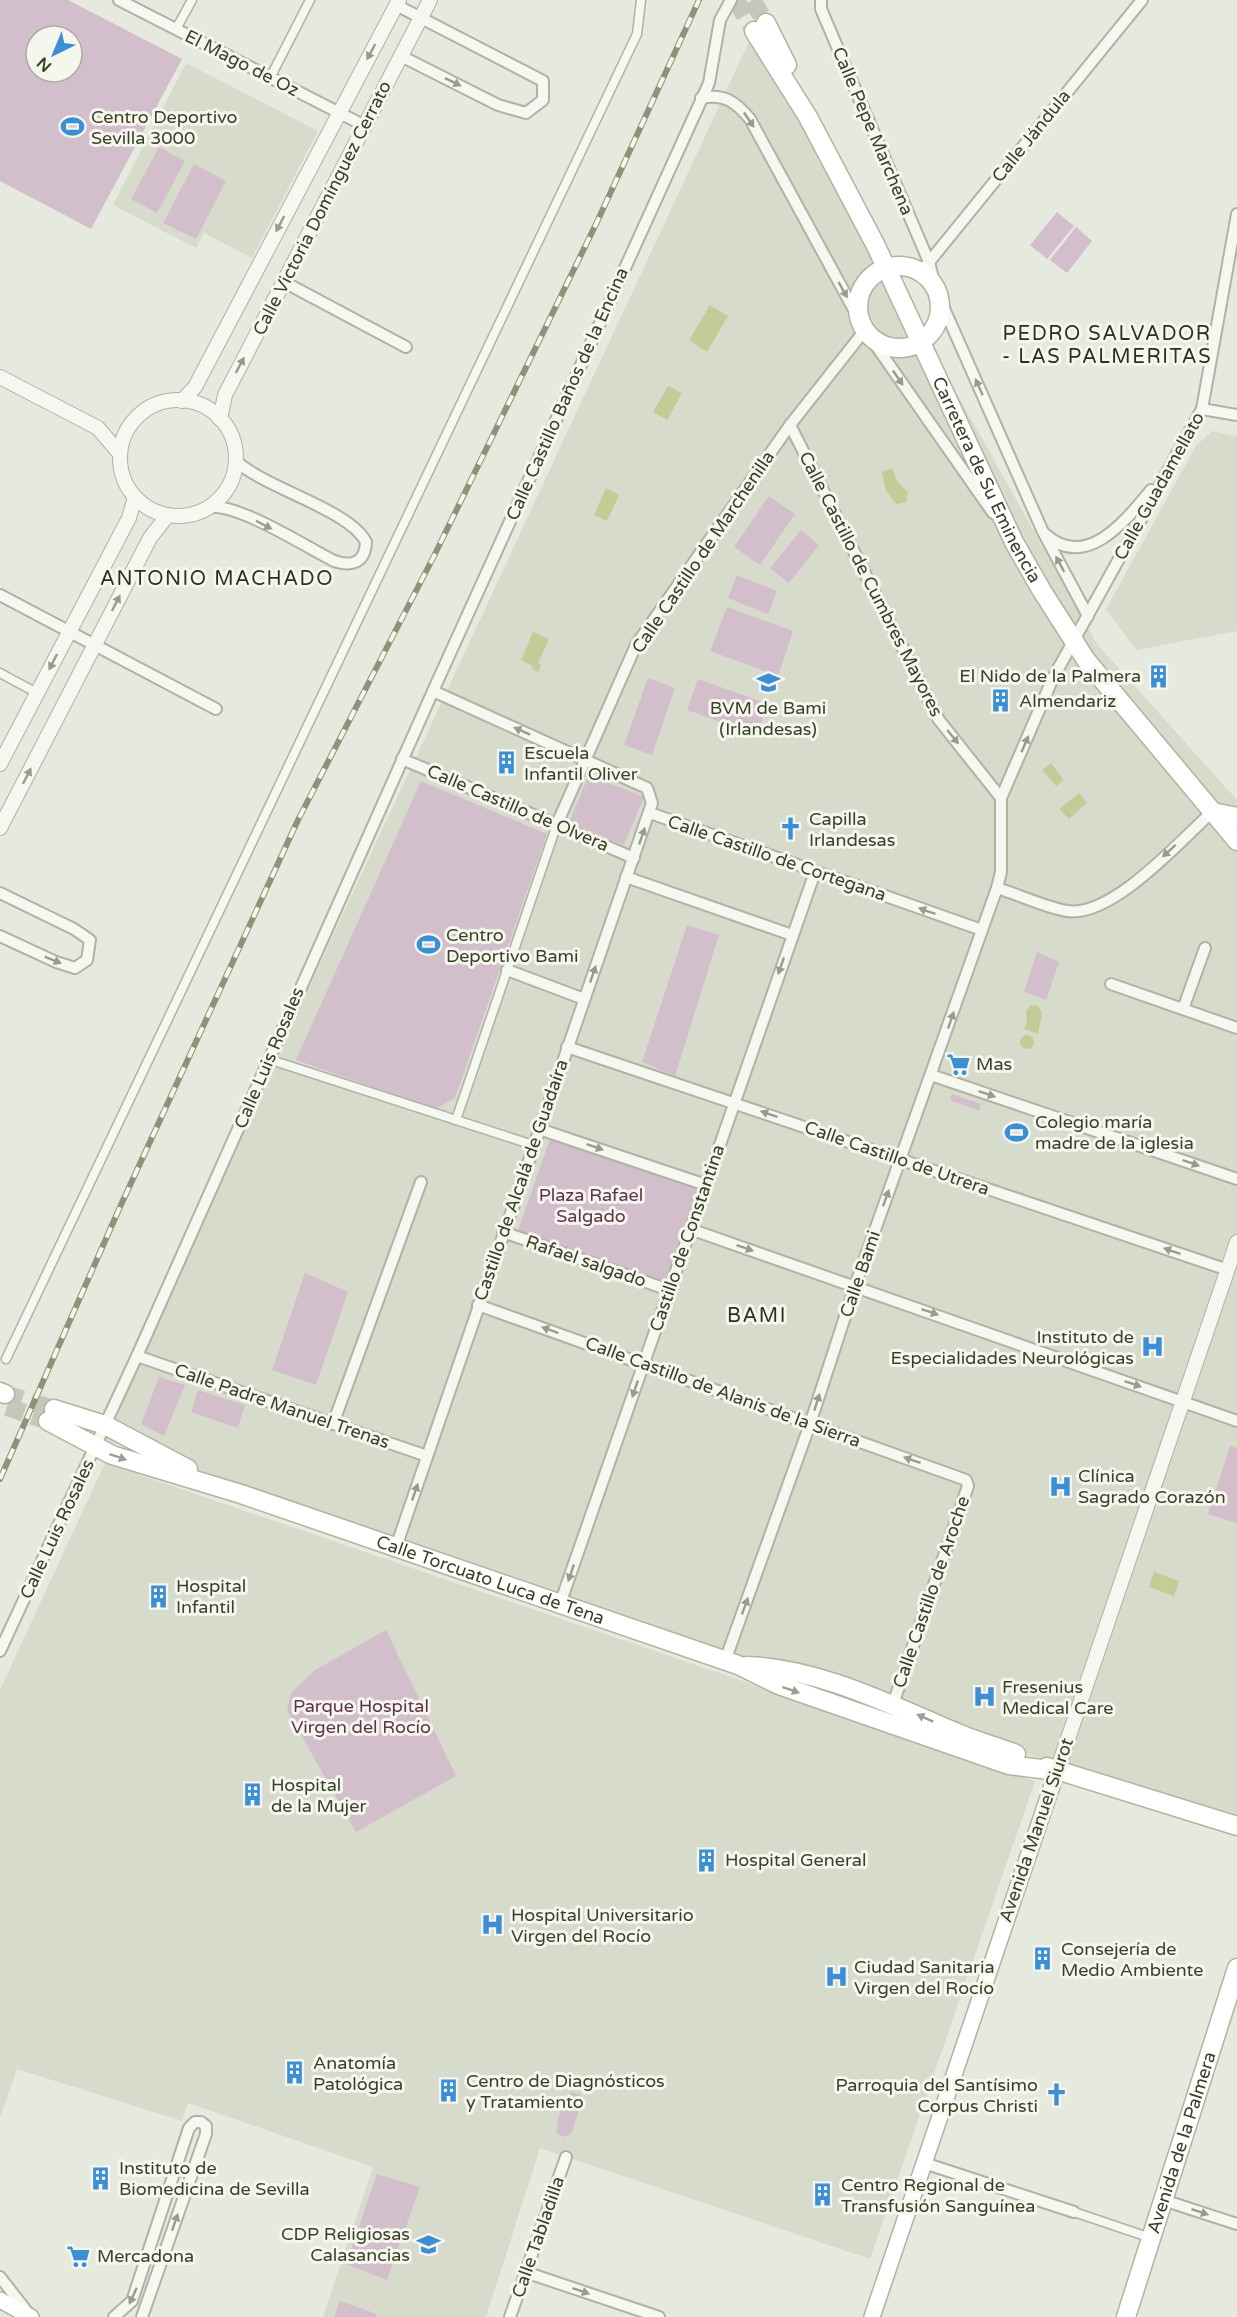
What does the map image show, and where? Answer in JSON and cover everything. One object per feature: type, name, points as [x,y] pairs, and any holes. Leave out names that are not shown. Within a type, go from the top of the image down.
[{"type":"main road","name":"Carretera de Su Eminencia","points":[[760,27],[886,268],[1014,542],[1073,642],[1237,841]]},
{"type":"main road","points":[[925,267],[938,293],[938,321],[921,342],[906,348],[891,348],[876,341],[865,330],[859,314],[862,290],[872,276],[886,268],[925,267]]},
{"type":"main road","points":[[1212,812],[1237,817]]},
{"type":"main road","name":"Calle Torcuato Luca de Tena","points":[[51,1415],[100,1437],[169,1461],[241,1494]]},
{"type":"main road","name":"Calle Torcuato Luca de Tena","points":[[100,1437],[152,1468],[241,1494],[732,1663],[779,1685],[1009,1765],[1057,1771]]},
{"type":"main road","name":"Calle Torcuato Luca de Tena","points":[[732,1663],[782,1670],[893,1704],[957,1733],[1057,1771],[1237,1826]]},
{"type":"main road","name":"Avenida Manuel Siurot","points":[[872,2317],[1057,1771]]},
{"type":"main road","name":"Avenida de la Palmera","points":[[1126,2317],[1237,1968]]},
{"type":"main road","points":[[0,2300],[31,2317]]},
{"type":"street","name":"El Mago de Oz","points":[[119,0],[365,126]]},
{"type":"street","points":[[176,29],[192,0]]},
{"type":"street","points":[[270,78],[310,0]]},
{"type":"street","name":"Calle Victoria Domínguez Cerrato","points":[[220,419],[225,395],[430,0]]},
{"type":"street","points":[[6,1359],[637,34],[641,0]]},
{"type":"street","name":"Calle Castillo Baños de la Encina","points":[[432,691],[709,83],[720,20],[731,0]]},
{"type":"street","name":"Calle Pepe Marchena","points":[[821,0],[821,9],[925,267]]},
{"type":"street","name":"Calle Jándula","points":[[925,267],[1142,0]]},
{"type":"street","points":[[397,3],[420,18],[543,81],[543,100],[526,113],[516,111],[498,105],[401,56]]},
{"type":"street","name":"Calle Victoria Domínguez Cerrato","points":[[182,401],[195,387],[397,3]]},
{"type":"street","points":[[701,98],[714,95],[735,102],[750,119],[865,330],[940,440],[1014,542]]},
{"type":"street","name":"Calle Guadamellato","points":[[1001,798],[1053,678],[1202,409],[1235,236],[1237,214]]},
{"type":"street","points":[[284,282],[406,347]]},
{"type":"street","points":[[938,293],[1043,532],[1088,616]]},
{"type":"street","name":"Calle Castillo de Marchenilla","points":[[557,824],[636,645],[790,424],[865,330]]},
{"type":"street","points":[[0,376],[98,428],[120,454]]},
{"type":"street","points":[[98,428],[116,429],[155,405],[182,401],[207,408],[220,419],[232,439],[236,461],[228,488],[209,507],[196,513],[168,515],[150,509],[135,497],[126,484],[121,470],[120,454],[124,436],[134,420]]},
{"type":"street","points":[[1202,409],[1237,415]]},
{"type":"street","name":"Calle Castillo de Cumbres Mayores","points":[[790,424],[939,720],[1001,798]]},
{"type":"street","points":[[209,507],[222,506],[239,512],[334,561],[346,565],[355,564],[362,559],[366,542],[353,526],[255,476],[236,461]]},
{"type":"street","points":[[1043,532],[1050,539],[1076,546],[1100,541],[1124,524],[1168,469]]},
{"type":"street","points":[[0,764],[129,518],[135,497]]},
{"type":"street","points":[[0,828],[150,538],[168,515]]},
{"type":"street","points":[[0,595],[216,709]]},
{"type":"street","points":[[0,673],[37,693]]},
{"type":"street","name":"Calle Luis Rosales","points":[[0,1652],[137,1356],[432,691]]},
{"type":"street","name":"Calle Castillo de Cortegana","points":[[432,691],[646,788],[652,803],[650,813],[982,930]]},
{"type":"street","name":"Calle Castillo de Olvera","points":[[402,759],[634,858]]},
{"type":"street","name":"Calle Bami","points":[[732,1663],[855,1286],[997,888],[1001,872],[1001,798]]},
{"type":"street","points":[[997,888],[1069,911],[1100,907],[1123,893],[1212,812]]},
{"type":"street","name":"Castillo de Alcalá de Guadaíra","points":[[396,1547],[533,1145],[650,813]]},
{"type":"street","points":[[456,1120],[557,824]]},
{"type":"street","name":"Castillo de Constantina","points":[[560,1604],[814,872]]},
{"type":"street","points":[[626,877],[792,935]]},
{"type":"street","points":[[0,893],[74,929],[90,940],[87,960],[75,968],[56,962],[0,936]]},
{"type":"street","points":[[1183,1009],[1204,948]]},
{"type":"street","points":[[507,970],[584,999]]},
{"type":"street","points":[[1111,984],[1237,1028]]},
{"type":"street","name":"Calle Castillo de Utrera","points":[[567,1047],[1228,1269]]},
{"type":"street","points":[[268,1059],[533,1145]]},
{"type":"street","points":[[932,1075],[1237,1179]]},
{"type":"street","points":[[539,1129],[706,1185]]},
{"type":"street","name":"Calle Padre Manuel Trenas","points":[[333,1424],[421,1182]]},
{"type":"street","points":[[690,1229],[1237,1420]]},
{"type":"street","name":"Rafael salgado","points":[[503,1232],[669,1290]]},
{"type":"street","name":"Avenida Manuel Siurot","points":[[1057,1771],[1237,1242]]},
{"type":"street","name":"Calle Castillo de Alanís de la Sierra","points":[[478,1305],[966,1480]]},
{"type":"street","name":"Calle Padre Manuel Trenas","points":[[137,1356],[427,1456]]},
{"type":"street","name":"Calle Castillo de Aroche","points":[[893,1704],[968,1486],[966,1480]]},
{"type":"street","points":[[114,2317],[132,2301],[192,2123],[201,2122],[206,2130],[142,2317]]},
{"type":"street","points":[[182,2152],[197,2157]]},
{"type":"street","name":"Calle Tabladilla","points":[[510,2317],[566,2157]]},
{"type":"street","points":[[924,2163],[1151,2238]]},
{"type":"street","points":[[1163,2200],[1237,2224]]},
{"type":"street","points":[[525,2272],[659,2317]]},
{"type":"street","points":[[0,2277],[31,2317]]},
{"type":"shaded area","points":[[754,31],[1097,644],[1237,800],[1237,1825],[99,1438]]},
{"type":"shaded area","points":[[186,63],[318,131],[252,258],[204,233],[196,248],[113,205]]},
{"type":"shaded area","points":[[710,305],[728,316],[707,352],[689,340]]},
{"type":"shaded area","points":[[668,386],[682,393],[667,420],[653,412]]},
{"type":"shaded area","points":[[1212,431],[1237,436],[1237,631],[1136,650],[1106,609],[1196,446]]},
{"type":"shaded area","points":[[892,468],[898,483],[908,492],[906,502],[896,504],[886,491],[882,472]]},
{"type":"shaded area","points":[[606,488],[619,495],[607,521],[594,515]]},
{"type":"shaded area","points":[[533,632],[549,639],[538,663],[541,665],[538,672],[532,669],[533,666],[521,660]]},
{"type":"shaded area","points":[[1051,763],[1064,780],[1056,786],[1042,770]]},
{"type":"shaded area","points":[[1079,793],[1087,803],[1069,819],[1059,809]]},
{"type":"shaded area","points":[[1031,1005],[1038,1006],[1042,1013],[1038,1034],[1024,1029],[1027,1021],[1026,1011]]},
{"type":"shaded area","points":[[1024,1035],[1030,1035],[1034,1042],[1030,1049],[1024,1049],[1020,1045],[1020,1039]]},
{"type":"shaded area","name":"Hospital Universitario Virgen del Rocío","points":[[105,1463],[1035,1781],[870,2259],[540,2148],[486,2317],[323,2317],[373,2167],[188,2103],[182,2121],[17,2069],[0,2118],[0,1690]]},
{"type":"shaded area","points":[[1154,1572],[1179,1581],[1174,1596],[1149,1587]]},
{"type":"green space","name":"Centro Deportivo Sevilla 3000","points":[[0,0],[68,0],[182,59],[91,229],[0,181]]},
{"type":"green space","points":[[159,147],[185,161],[157,213],[131,199]]},
{"type":"green space","points":[[194,164],[226,181],[196,239],[163,223]]},
{"type":"green space","points":[[1057,212],[1074,226],[1047,259],[1030,245]]},
{"type":"green space","points":[[1076,227],[1092,241],[1067,273],[1050,260]]},
{"type":"green space","points":[[769,496],[795,514],[760,565],[734,547]]},
{"type":"green space","points":[[801,530],[819,545],[789,583],[770,568]]},
{"type":"green space","points":[[737,575],[777,591],[768,614],[728,598]]},
{"type":"green space","points":[[727,607],[793,631],[778,676],[710,651]]},
{"type":"green space","points":[[648,678],[675,688],[652,755],[624,745]]},
{"type":"green space","points":[[698,679],[768,704],[757,735],[687,710]]},
{"type":"green space","points":[[589,775],[644,797],[624,845],[569,822]]},
{"type":"green space","name":"Centro Deportivo Bami","points":[[421,781],[547,834],[455,1098],[435,1109],[296,1060]]},
{"type":"green space","points":[[687,925],[719,935],[675,1076],[642,1062]]},
{"type":"green space","points":[[1037,952],[1059,962],[1046,1000],[1024,992]]},
{"type":"green space","points":[[952,1094],[981,1104],[979,1111],[950,1100]]},
{"type":"green space","name":"Plaza Rafael Salgado","points":[[551,1136],[699,1188],[665,1286],[517,1233]]},
{"type":"green space","points":[[305,1273],[348,1292],[316,1385],[272,1370]]},
{"type":"green space","points":[[159,1377],[185,1385],[164,1436],[141,1424]]},
{"type":"green space","points":[[198,1390],[245,1405],[238,1428],[191,1412]]},
{"type":"green space","points":[[1230,1446],[1237,1448],[1237,1523],[1208,1514]]},
{"type":"green space","name":"Parque Hospital Virgen del Rocío","points":[[386,1630],[456,1776],[356,1832],[287,1710],[291,1693],[315,1670]]},
{"type":"green space","points":[[572,2092],[581,2095],[582,2101],[571,2134],[564,2137],[557,2134],[557,2124],[563,2105]]},
{"type":"green space","points":[[377,2174],[420,2187],[387,2280],[346,2264]]},
{"type":"green space","points":[[340,2301],[377,2314],[376,2317],[334,2317]]},
{"type":"tunnel","points":[[736,0],[754,31]]},
{"type":"tunnel","points":[[752,0],[766,23]]},
{"type":"tunnel","points":[[5,1394],[54,1409]]},
{"type":"tunnel","points":[[7,1407],[48,1421]]},
{"type":"railway","points":[[0,1479],[120,1207],[298,820],[434,556],[597,222],[699,0]]},
{"type":"place","name":"Centro Deportivo Sevilla 3000","points":[[73,127]]},
{"type":"place","name":"El Nido de la Palmera","points":[[1159,676]]},
{"type":"place","name":"BVM de Bami (Irlandesas)","points":[[768,682]]},
{"type":"place","name":"Almendariz","points":[[1001,701]]},
{"type":"place","name":"Escuela Infantil Oliver","points":[[506,763]]},
{"type":"place","name":"Capilla Irlandesas","points":[[791,829]]},
{"type":"place","name":"Centro Deportivo Bami","points":[[428,945]]},
{"type":"place","name":"Mas","points":[[958,1064]]},
{"type":"place","name":"Colegio maría madre de la iglesia","points":[[1017,1132]]},
{"type":"place","name":"Instituto de Especialidades Neurológicas","points":[[1152,1347]]},
{"type":"place","name":"Clínica Sagrado Corazón","points":[[1060,1486]]},
{"type":"place","name":"Hospital Infantil","points":[[158,1596]]},
{"type":"place","name":"Fresenius Medical Care","points":[[984,1697]]},
{"type":"place","name":"Hospital de la Mujer","points":[[253,1795]]},
{"type":"place","name":"Hospital General","points":[[707,1860]]},
{"type":"place","name":"Hospital Universitario Virgen del Rocío","points":[[493,1925]]},
{"type":"place","name":"Consejería de Medio Ambiente","points":[[1043,1959]]},
{"type":"place","name":"Ciudad Sanitaria Virgen del Rocío","points":[[836,1977]]},
{"type":"place","name":"Anatomía Patológica","points":[[295,2073]]},
{"type":"place","name":"Centro de Diagnósticos y Tratamiento","points":[[448,2091]]},
{"type":"place","name":"Parroquia del Santísimo Corpus Christi","points":[[1056,2095]]},
{"type":"place","name":"Instituto de Biomedicina de Sevilla","points":[[101,2178]]},
{"type":"place","name":"Centro Regional de Transfusión Sanguínea","points":[[823,2195]]},
{"type":"place","name":"CDP Religiosas Calasancias","points":[[428,2244]]},
{"type":"place","name":"Mercadona","points":[[79,2256]]},
{"type":"district","name":"PEDRO SALVADOR - LAS PALMERITAS","points":[[1107,344]]},
{"type":"district","name":"ANTONIO MACHADO","points":[[217,578]]},
{"type":"district","name":"BAMI","points":[[757,1315]]}]
